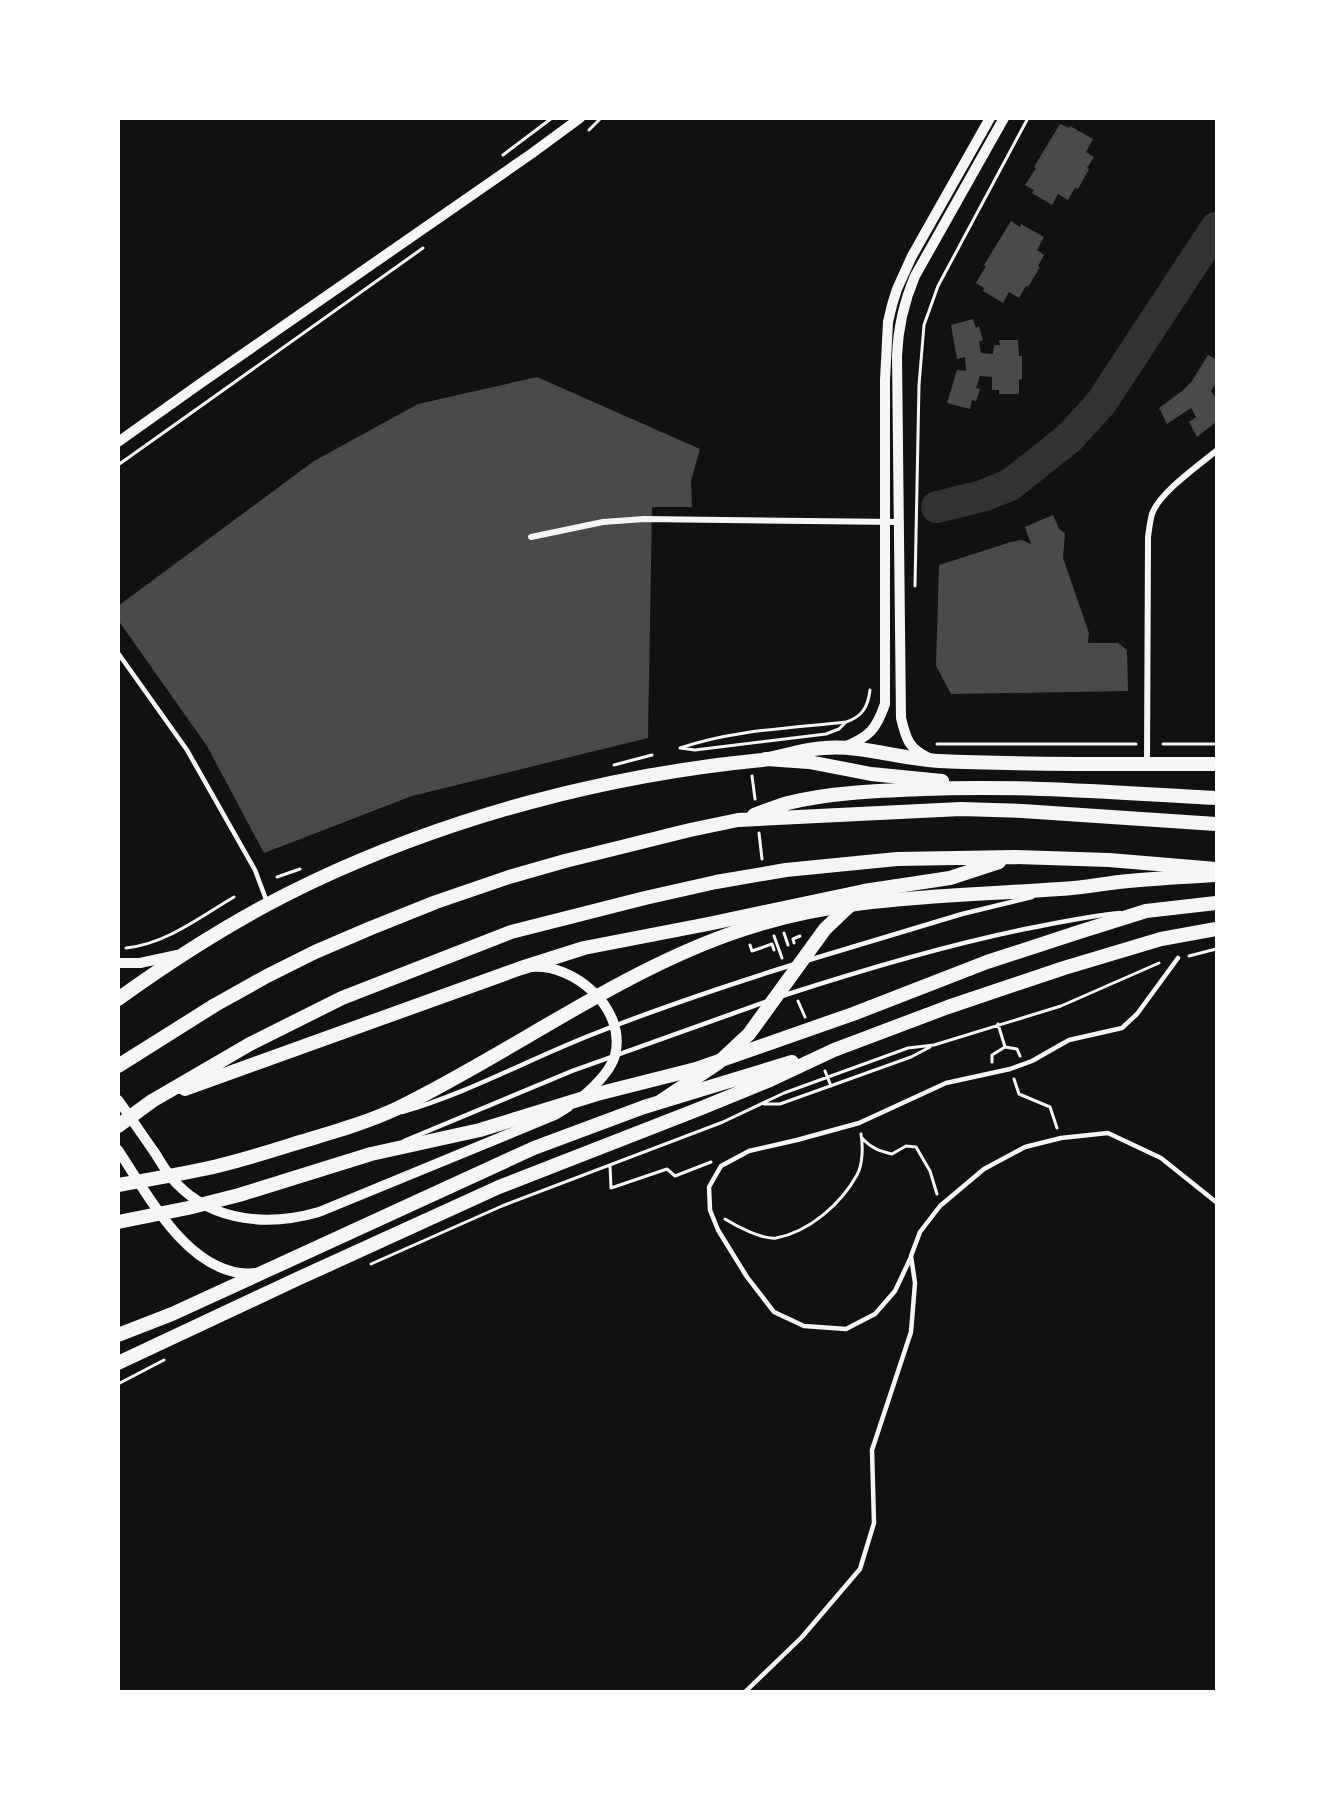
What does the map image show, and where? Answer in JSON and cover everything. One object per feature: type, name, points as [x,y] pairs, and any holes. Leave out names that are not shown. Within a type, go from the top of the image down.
[{"type":"main road","points":[[118,999],[225,929],[268,905],[311,883],[392,848],[509,809],[658,774],[766,759],[802,751],[844,747],[908,759],[938,761],[1216,764]]},
{"type":"main road","points":[[766,759],[809,762],[871,774],[945,781],[964,788]]},
{"type":"main road","points":[[118,1066],[215,1005],[267,976],[315,952],[436,902],[542,867],[738,820],[788,803],[892,790],[964,788],[1216,798]]},
{"type":"main road","points":[[738,820],[961,809],[1216,824]]},
{"type":"main road","points":[[152,1101],[521,968],[584,948],[864,891],[950,878],[1014,857]]},
{"type":"main road","points":[[118,1126],[152,1101],[250,1044],[342,998],[512,932],[655,896],[716,882],[786,870],[897,859],[1014,857],[1109,860],[1216,869]]},
{"type":"main road","points":[[118,1185],[203,1170],[365,1123],[465,1073],[659,964],[694,948],[789,915],[926,896],[1063,889],[1130,881],[1216,875]]},
{"type":"main road","points":[[661,1101],[718,1063],[749,1034],[825,929],[864,891]]},
{"type":"main road","points":[[118,1222],[239,1195],[371,1154],[480,1130],[597,1094],[696,1069],[853,1014],[987,962],[1146,911],[1216,903]]},
{"type":"main road","points":[[118,1335],[161,1319],[534,1148],[582,1129],[661,1101],[834,1050],[948,1007],[1064,968],[1161,939],[1216,929]]},
{"type":"main road","points":[[118,1364],[489,1192],[770,1080],[834,1050]]},
{"type":"street","points":[[118,442],[580,118]]},
{"type":"street","points":[[844,747],[871,733],[879,721],[885,704],[886,340],[892,305],[912,256],[990,118]]},
{"type":"street","points":[[938,761],[914,750],[908,742],[901,718],[897,356],[902,314],[915,276],[1004,118]]},
{"type":"street","points":[[1147,764],[1148,537],[1152,513],[1170,490],[1216,451]]},
{"type":"street","points":[[531,537],[581,525],[634,519],[899,522]]},
{"type":"street","points":[[118,963],[140,963],[189,952]]},
{"type":"street","points":[[118,1100],[172,1178],[185,1192],[214,1210],[236,1217],[263,1220],[291,1219],[319,1212],[555,1115],[575,1103],[605,1073],[614,1058],[617,1044],[610,1014],[600,999],[577,979],[564,973],[536,966],[521,968]]},
{"type":"street","points":[[118,1150],[168,1225],[183,1242],[200,1256],[219,1266],[240,1273],[261,1273]]},
{"type":"lane","points":[[118,653],[187,750],[255,870],[268,905]]},
{"type":"lane","points":[[365,1123],[411,1110],[595,1033],[698,995],[866,941],[1063,889]]},
{"type":"lane","points":[[371,1154],[572,1071],[839,977],[976,939],[1106,914],[1146,911]]},
{"type":"lane","points":[[1178,958],[1137,1014],[1122,1028],[1069,1040],[1010,1069],[946,1083],[859,1123],[749,1151],[721,1166],[709,1187],[710,1210],[718,1230],[747,1277],[774,1312],[804,1326],[846,1329],[875,1314],[895,1291],[920,1233],[940,1206],[984,1169],[1025,1147],[1061,1138],[1108,1133],[1161,1158],[1216,1202]]},
{"type":"lane","points":[[745,1692],[802,1636],[860,1569],[873,1523],[872,1450],[911,1332],[915,1283],[911,1256]]},
{"type":"path","points":[[582,135],[601,118]]},
{"type":"path","points":[[915,593],[919,385],[924,325],[938,286],[1028,118]]},
{"type":"path","points":[[118,465],[432,242]]},
{"type":"path","points":[[826,734],[839,729],[846,722],[861,714],[868,703],[870,688]]},
{"type":"path","points":[[748,744],[694,750],[680,748],[699,741],[740,734],[846,722]]},
{"type":"path","points":[[928,744],[1136,744]]},
{"type":"path","points":[[1163,744],[1216,744]]},
{"type":"path","points":[[751,767],[755,801]]},
{"type":"path","points":[[758,824],[764,870]]},
{"type":"path","points":[[118,948],[142,946],[158,941],[234,897]]},
{"type":"path","points":[[770,926],[786,968]]},
{"type":"path","points":[[784,933],[788,945]]},
{"type":"path","points":[[766,939],[774,937]]},
{"type":"path","points":[[758,942],[750,945],[752,951],[772,944],[774,950]]},
{"type":"path","points":[[763,1104],[780,1104],[911,1057],[934,1045],[1061,1006],[1161,963],[1216,949]]},
{"type":"path","points":[[798,999],[806,1020]]},
{"type":"path","points":[[998,1024],[1005,1047]]},
{"type":"path","points":[[364,1267],[502,1206],[723,1122],[784,1093],[908,1048],[934,1045]]},
{"type":"path","points":[[992,1055],[1005,1047],[1017,1049]]},
{"type":"path","points":[[822,1064],[831,1086]]},
{"type":"path","points":[[1010,1069],[1019,1094],[1050,1107],[1061,1138]]},
{"type":"path","points":[[710,1210],[742,1230],[774,1239],[808,1227],[838,1201],[858,1173],[862,1145],[859,1123]]},
{"type":"path","points":[[861,1136],[868,1145],[892,1154],[906,1146],[916,1147],[930,1171],[940,1206]]},
{"type":"path","points":[[610,1165],[611,1188],[667,1169],[675,1176],[718,1160],[721,1166]]},
{"type":"building","points":[[1060,124],[1069,128],[1070,126],[1093,139],[1086,152],[1094,157],[1078,189],[1075,188],[1068,200],[1058,194],[1052,205],[1032,193],[1034,190],[1025,185]]},
{"type":"building","points":[[1011,221],[1044,237],[1037,250],[1044,255],[1038,266],[1040,267],[1019,298],[1009,292],[1003,303],[983,291],[984,288],[976,283],[986,266],[984,265]]},
{"type":"building","points":[[973,319],[976,328],[979,326],[983,340],[979,342],[981,353],[993,354],[994,345],[1000,345],[999,340],[1018,340],[1019,356],[1022,356],[1022,379],[1019,380],[1019,394],[999,394],[999,390],[992,390],[992,377],[980,376],[976,388],[980,389],[976,401],[972,400],[970,409],[947,403],[957,370],[966,371],[965,357],[957,359],[951,325]]},
{"type":"building","points":[[1208,355],[1216,359],[1216,383],[1211,391],[1216,399],[1216,422],[1197,437],[1189,422],[1196,417],[1191,408],[1167,424],[1159,408],[1192,381]]},
{"type":"building","points":[[537,377],[700,449],[691,481],[692,507],[652,507],[648,738],[412,796],[264,853],[207,746],[118,620],[118,606],[314,461],[418,404]]},
{"type":"building","points":[[1053,515],[1059,529],[1065,533],[1063,558],[1089,633],[1088,643],[1118,643],[1127,650],[1128,691],[951,694],[936,666],[939,565],[1011,542],[1022,540],[1031,544],[1025,527]]},
{"type":"waterway","points":[[937,507],[982,496],[1010,485],[1069,438],[1101,403],[1216,228]]}]
